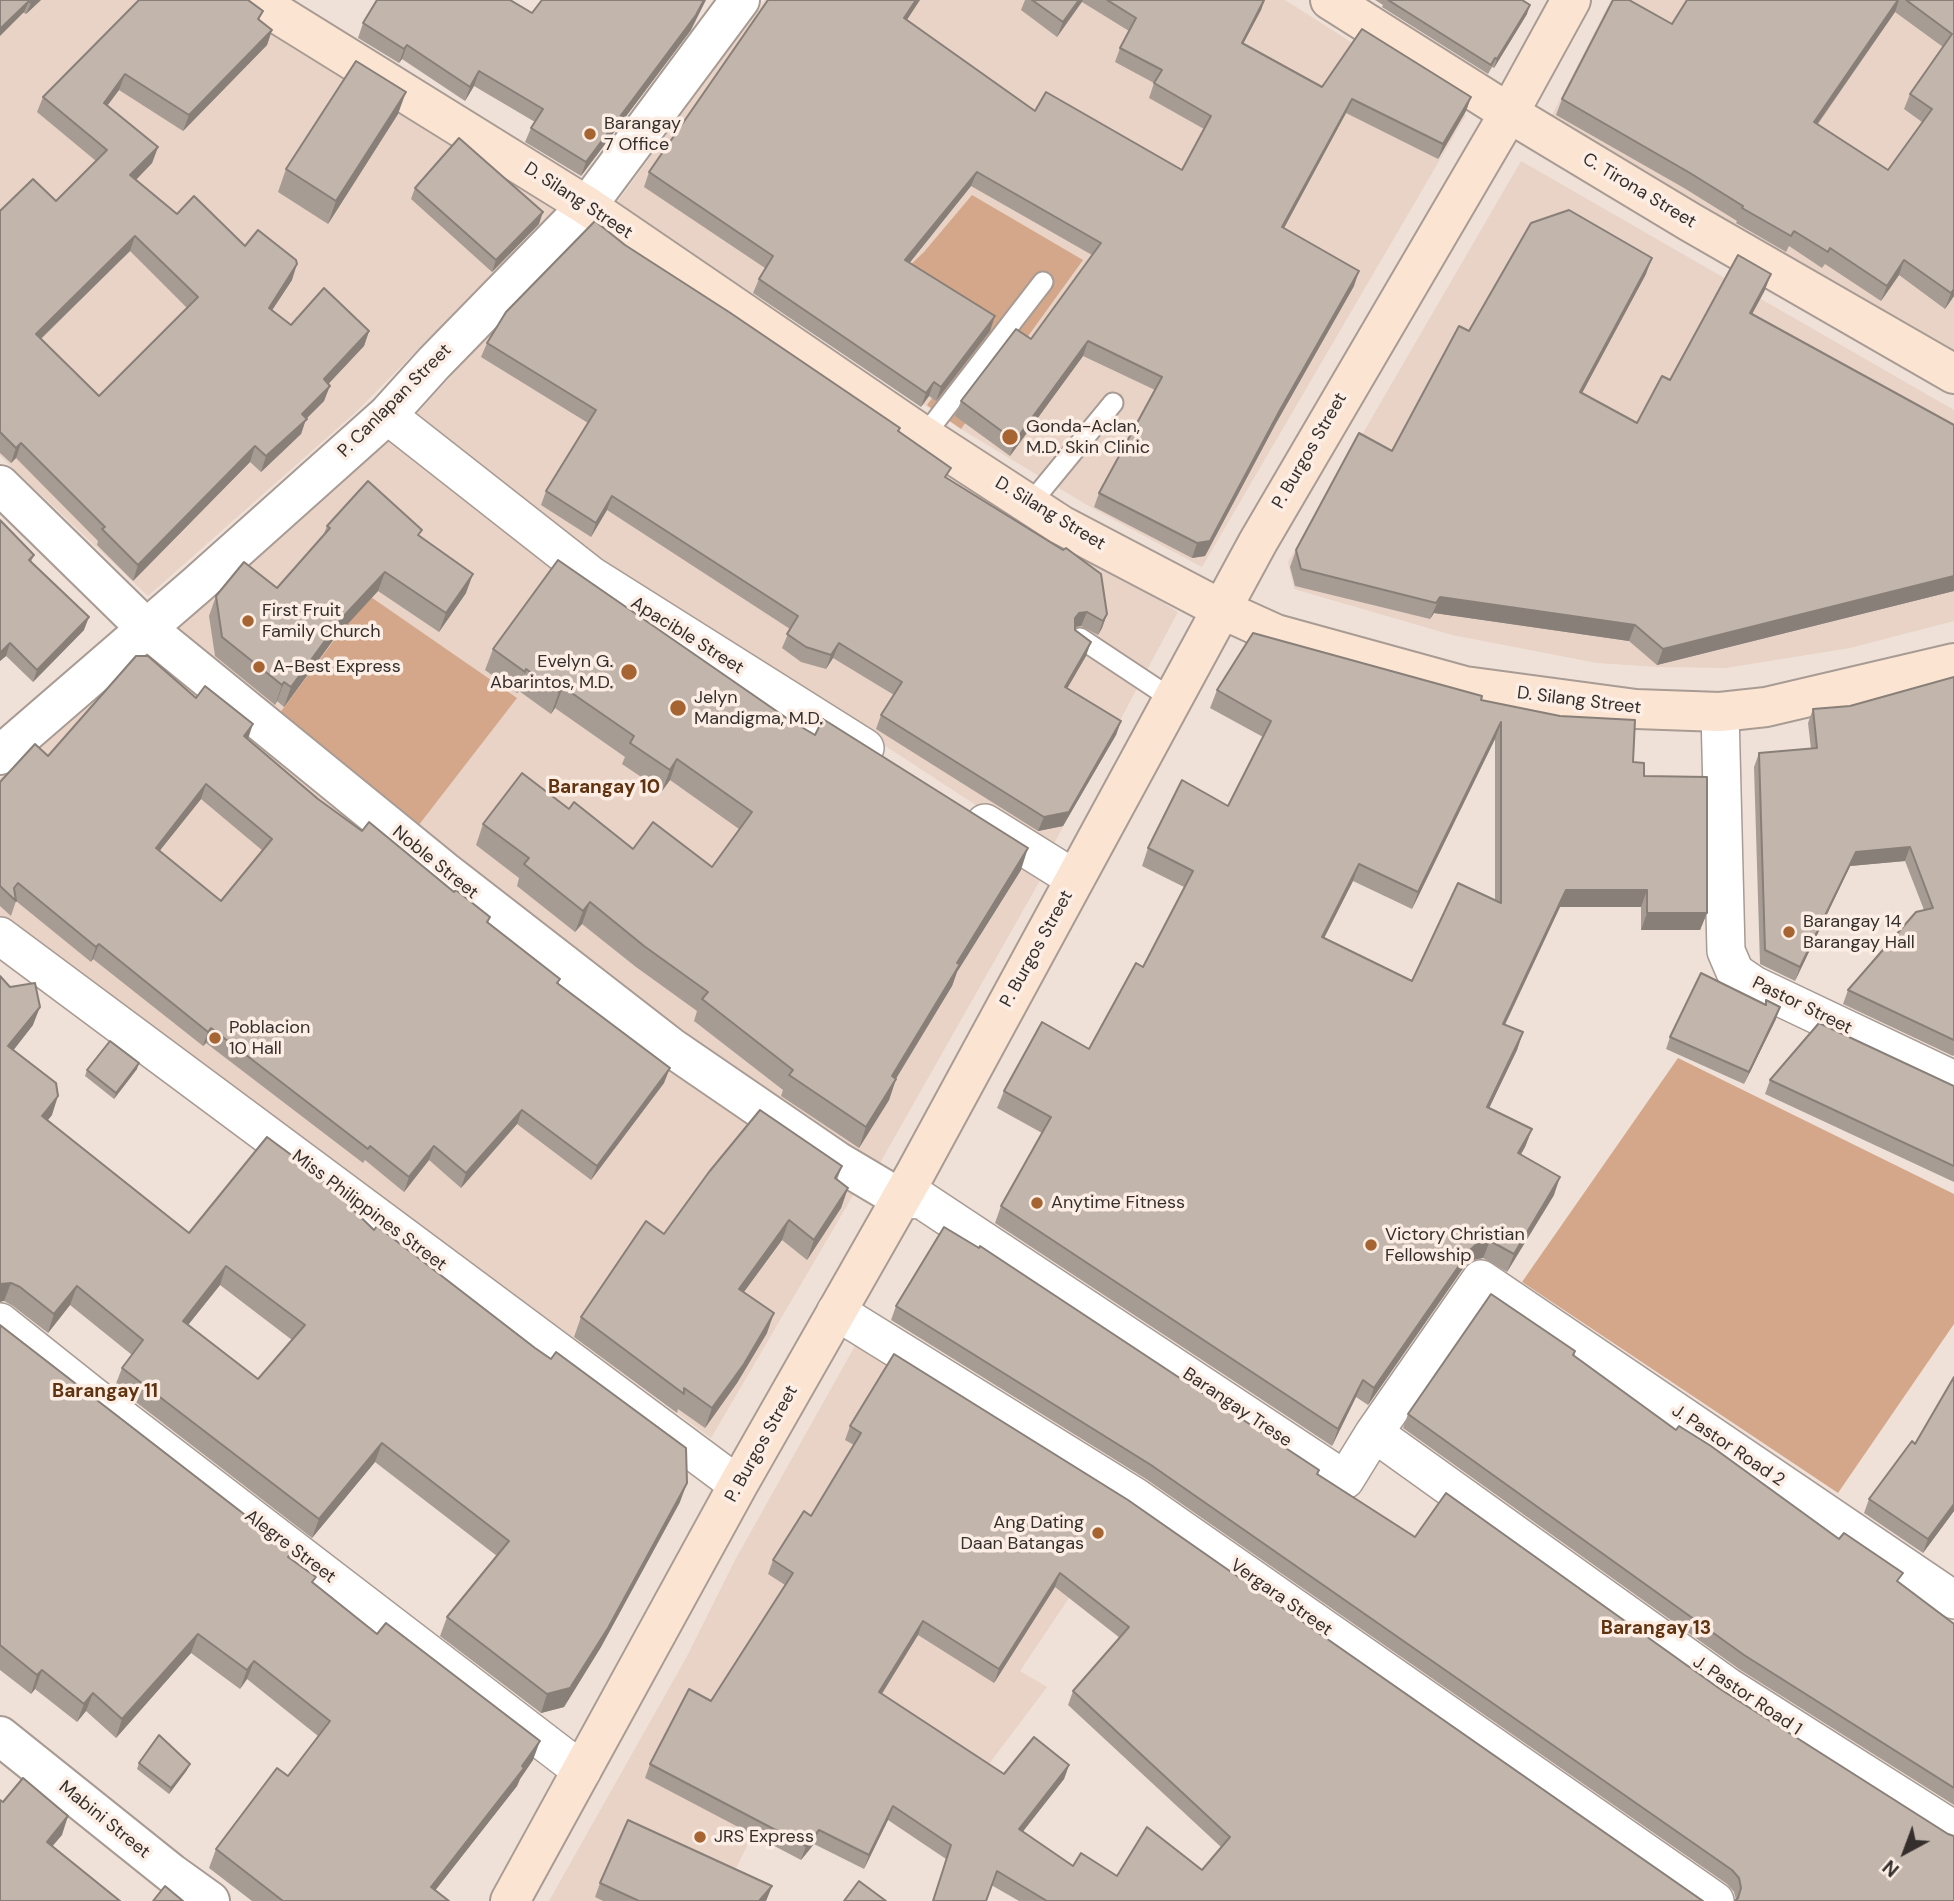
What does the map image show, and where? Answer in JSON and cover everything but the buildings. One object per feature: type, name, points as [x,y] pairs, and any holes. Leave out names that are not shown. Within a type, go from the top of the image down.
[{"type":"main road","name":"D. Silang Street","points":[[255,0],[587,206],[924,436],[1061,524],[1221,609],[1276,634],[1465,686],[1636,709],[1720,712],[1766,707],[1954,663]]},
{"type":"main road","name":"C. Tirona Street","points":[[1330,0],[1509,113],[1690,222],[1954,374]]},
{"type":"main road","name":"P. Burgos Street","points":[[514,1900],[738,1485],[901,1199],[1221,609],[1324,427],[1509,113],[1571,0]]},
{"type":"street","name":"P. Canlapan Street","points":[[0,755],[387,415],[587,206],[740,0]]},
{"type":"street","name":"Apacible Street","points":[[387,415],[592,576],[898,768]]},
{"type":"street","name":"Noble Street","points":[[0,485],[146,628],[444,871],[672,1048],[837,1161],[901,1199]]},
{"type":"street","name":"Pastor Street","points":[[1720,712],[1726,951],[1735,972],[1754,985],[1954,1080]]},
{"type":"street","points":[[957,805],[1075,879]]},
{"type":"street","name":"Miss Philippines Street","points":[[0,936],[738,1485]]},
{"type":"street","name":"Barangay Trese","points":[[901,1199],[922,1200],[1345,1480],[1374,1433],[1481,1279],[1502,1292]]},
{"type":"street","name":"J. Pastor Road 2","points":[[1502,1292],[1954,1600]]},
{"type":"street","name":"Vergara Street","points":[[836,1311],[1135,1496],[1715,1901]]},
{"type":"street","name":"Alegre Street","points":[[0,1322],[582,1771]]},
{"type":"street","name":"J. Pastor Road 1","points":[[1374,1433],[1727,1685],[1954,1830]]},
{"type":"street","name":"Mabini Street","points":[[0,1736],[210,1901]]},
{"type":"lane","points":[[924,436],[1043,282]]},
{"type":"lane","points":[[1030,504],[1113,403]]},
{"type":"lane","points":[[1080,638],[1172,699]]},
{"type":"shaded area","points":[[0,0],[221,0],[392,103],[554,211],[357,411],[148,596],[0,456]]},
{"type":"shaded area","points":[[765,0],[1285,0],[1466,115],[1202,567],[1092,508],[961,429],[616,204]]},
{"type":"shaded area","points":[[1611,0],[1954,0],[1954,352],[1770,250],[1551,117]]},
{"type":"shaded area","points":[[1521,161],[1954,410],[1954,621],[1850,648],[1726,668],[1658,667],[1597,663],[1452,635],[1294,589],[1288,562]]},
{"type":"shaded area","points":[[972,195],[1083,260],[961,429],[927,405],[986,324],[903,272],[924,252]]},
{"type":"shaded area","points":[[588,227],[980,489],[1178,612],[1049,853],[581,547],[412,419]]},
{"type":"shaded area","points":[[388,435],[586,598],[1042,877],[876,1170],[682,1037],[174,630]]},
{"type":"shaded area","points":[[368,595],[517,698],[418,826],[279,714]]},
{"type":"shaded area","points":[[146,648],[855,1192],[711,1438],[0,917],[0,778]]},
{"type":"shaded area","points":[[1678,1058],[1954,1194],[1954,1324],[1838,1493],[1522,1282]]},
{"type":"shaded area","points":[[856,1344],[1124,1516],[1020,1671],[1047,1687],[943,1825],[802,1734],[720,1901],[549,1901],[686,1658],[735,1560]]},
{"type":"place","name":"Barangay 7 Office","points":[[590,134]]},
{"type":"place","name":"Gonda-Aclan, M.D. Skin Clinic","points":[[1010,437]]},
{"type":"place","name":"First Fruit Family Church","points":[[248,621]]},
{"type":"place","name":"A-Best Express","points":[[259,667]]},
{"type":"place","name":"Evelyn G. Abarintos, M.D.","points":[[629,672]]},
{"type":"place","name":"Jelyn Mandigma, M.D.","points":[[678,708]]},
{"type":"place","name":"Barangay 14 Barangay Hall","points":[[1789,932]]},
{"type":"place","name":"Poblacion 10 Hall","points":[[215,1038]]},
{"type":"place","name":"Anytime Fitness","points":[[1037,1203]]},
{"type":"place","name":"Victory Christian Fellowship","points":[[1371,1245]]},
{"type":"place","name":"Ang Dating Daan Batangas","points":[[1098,1533]]},
{"type":"place","name":"JRS Express","points":[[700,1837]]},
{"type":"district","name":"Barangay 10","points":[[604,788]]},
{"type":"district","name":"Barangay 11","points":[[105,1392]]},
{"type":"district","name":"Barangay 13","points":[[1656,1629]]}]
